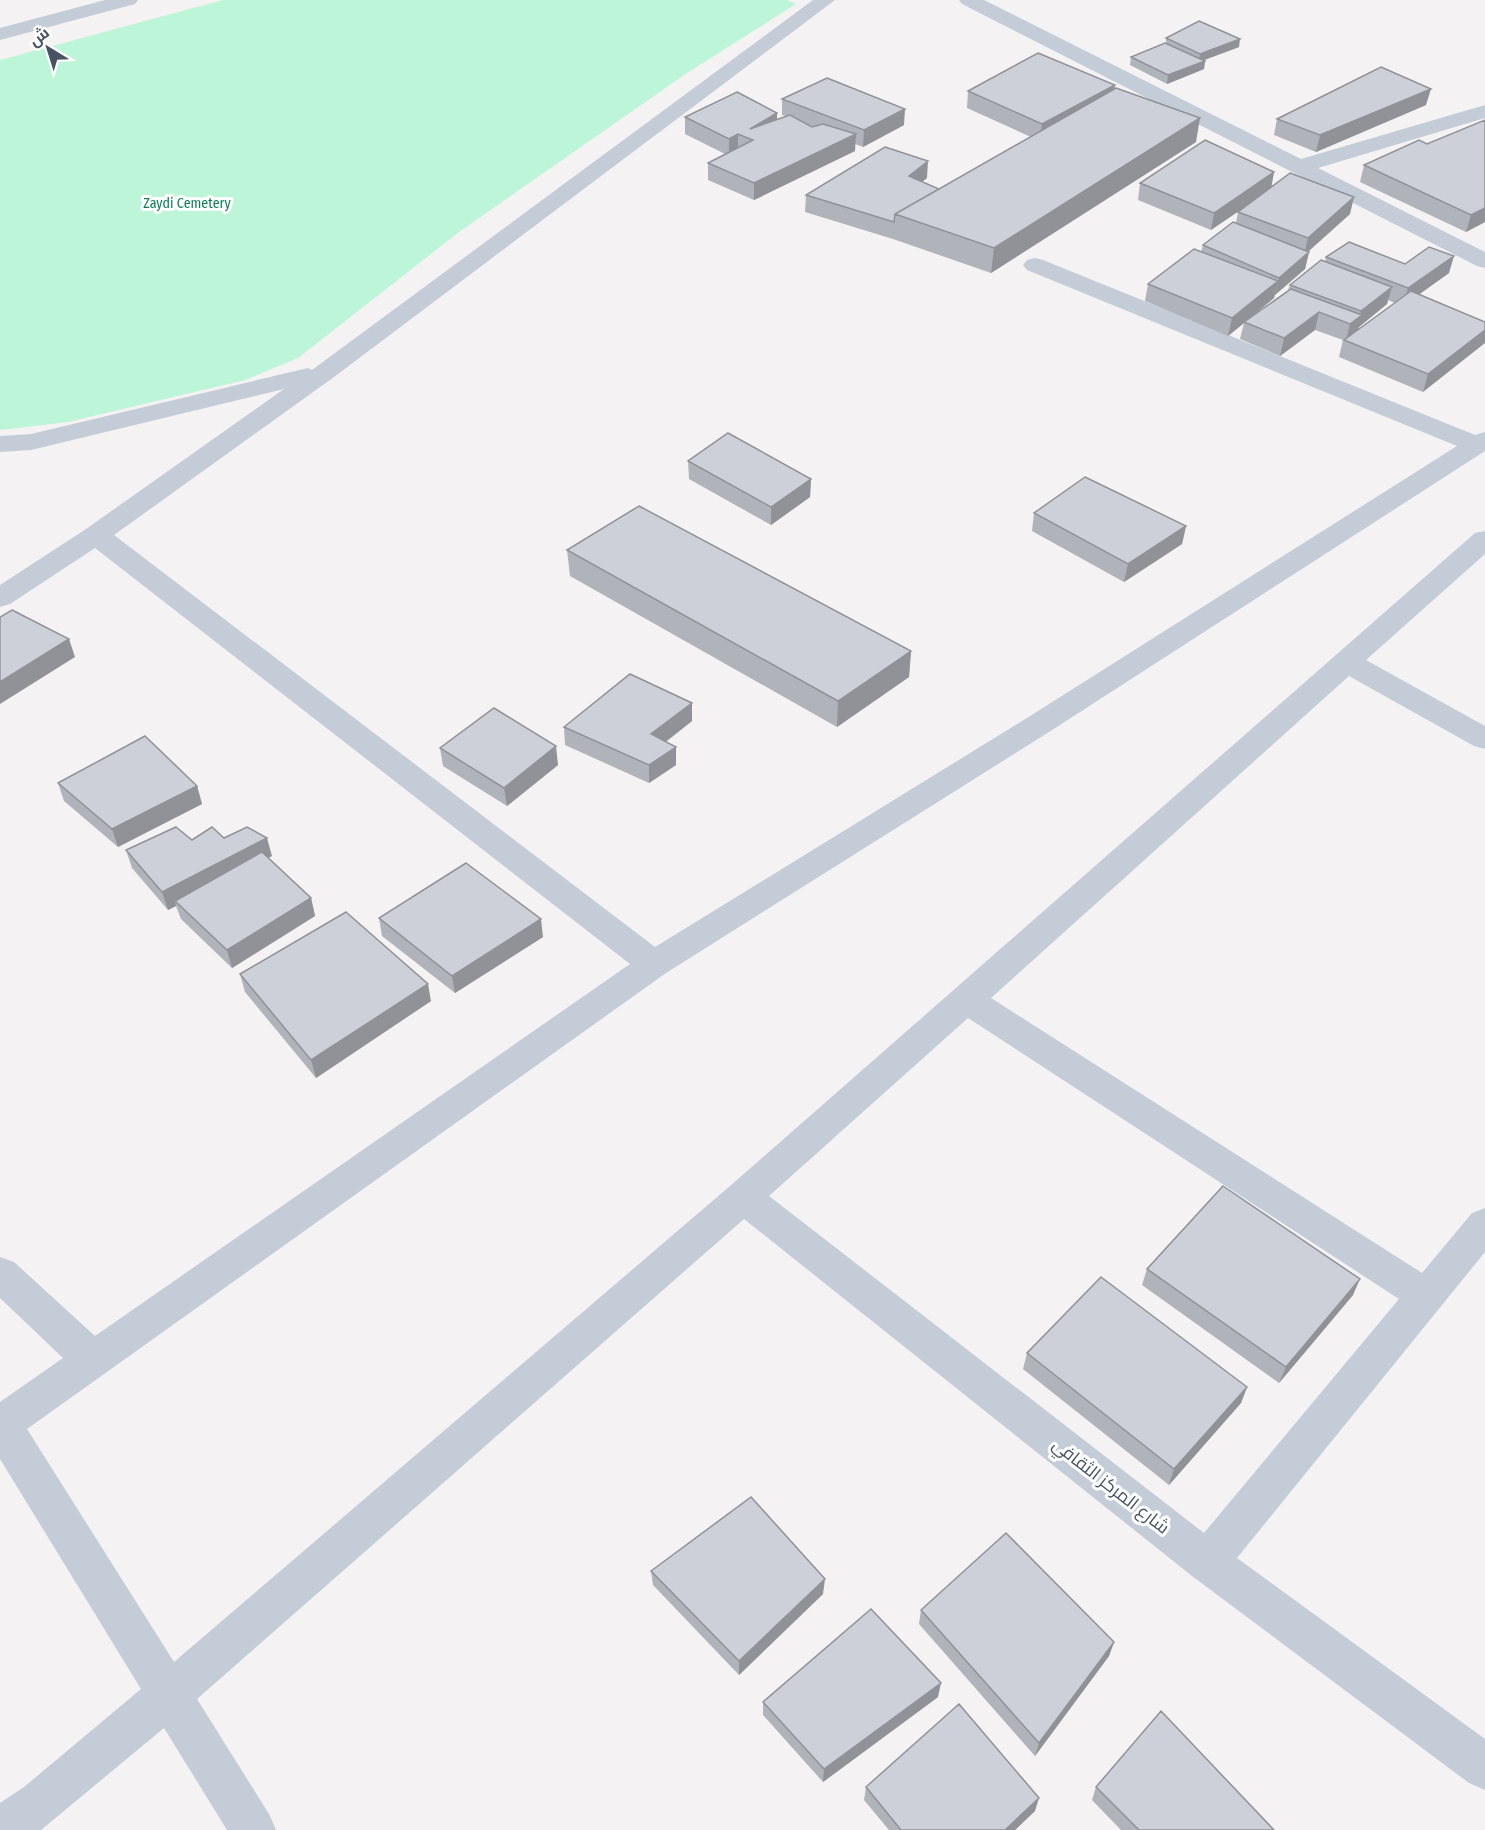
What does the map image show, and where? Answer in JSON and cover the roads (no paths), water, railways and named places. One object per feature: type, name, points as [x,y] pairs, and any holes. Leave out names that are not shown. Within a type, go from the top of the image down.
[{"type":"street","points":[[0,34],[128,0]]},
{"type":"street","points":[[0,598],[96,536],[325,372],[825,0]]},
{"type":"street","points":[[969,0],[1485,261]]},
{"type":"street","points":[[1301,166],[1485,111]]},
{"type":"street","points":[[1035,265],[1481,442]]},
{"type":"street","points":[[0,444],[31,442],[325,372]]},
{"type":"street","points":[[253,1830],[1,1425],[654,964],[1038,725],[1481,442]]},
{"type":"street","points":[[96,536],[654,964]]},
{"type":"street","points":[[1,1830],[40,1803],[170,1694],[743,1197],[1485,538]]},
{"type":"street","points":[[1347,662],[1485,739]]},
{"type":"street","points":[[966,999],[1426,1296]]},
{"type":"street","name":"شارع المركز الثقافي","points":[[743,1197],[1207,1562],[1485,1767]]},
{"type":"street","points":[[1207,1562],[1485,1224]]},
{"type":"street","points":[[0,1274],[92,1359]]},
{"type":"park label","name":"Zaydi Cemetery","points":[[187,203]]}]
